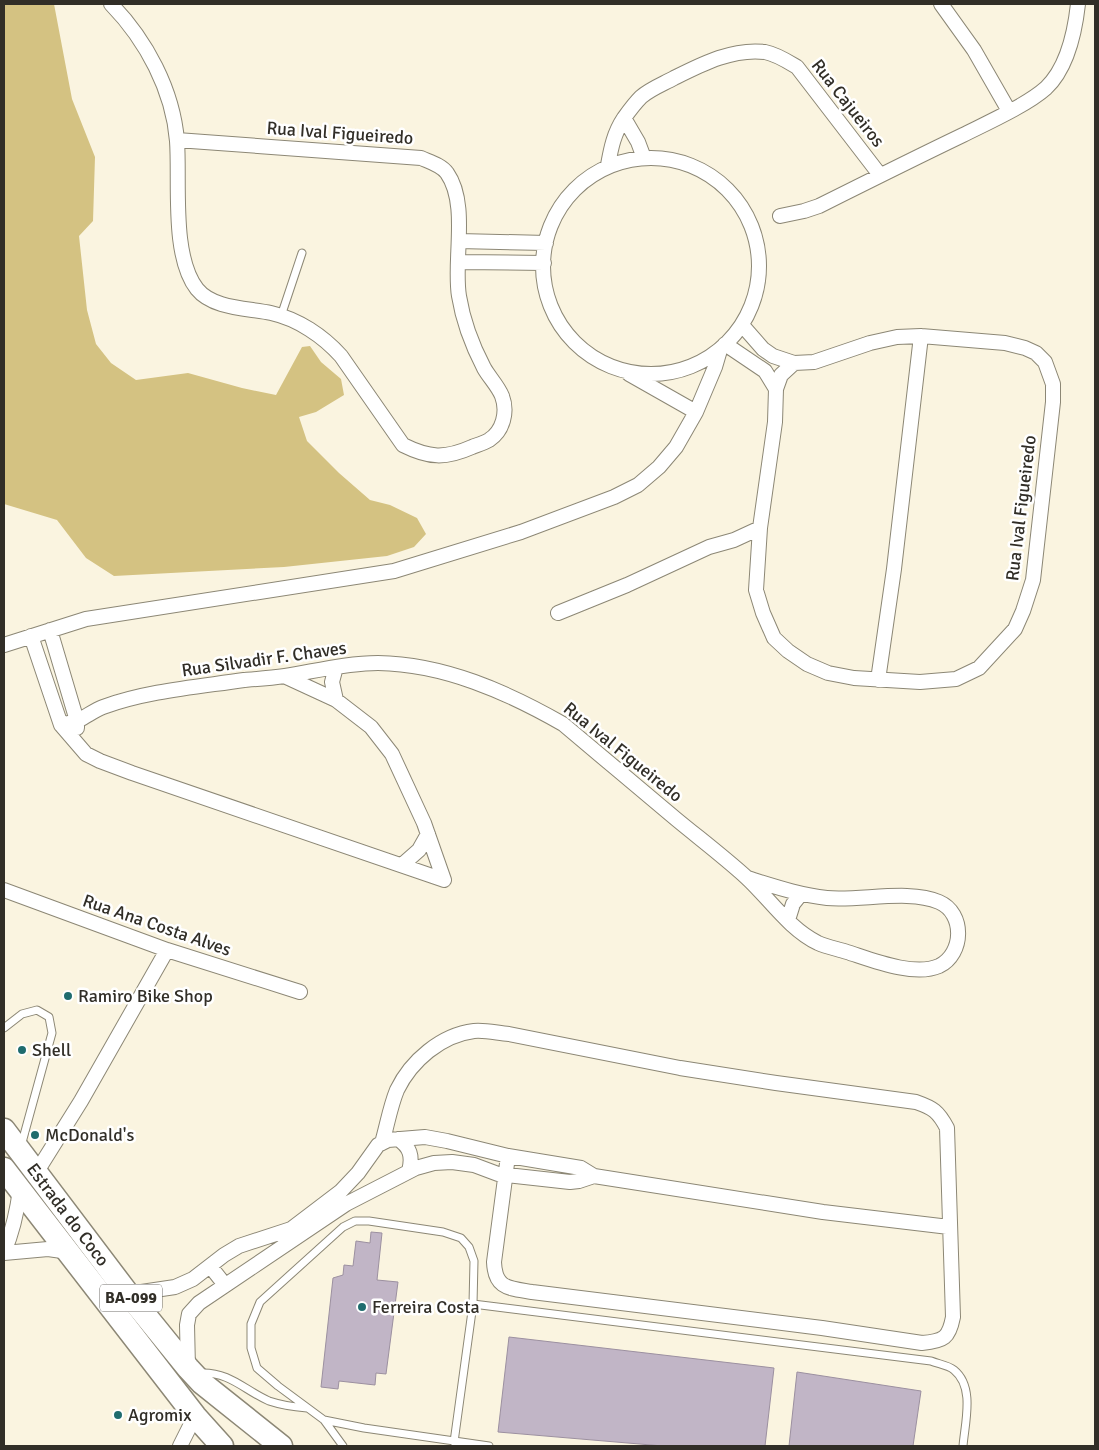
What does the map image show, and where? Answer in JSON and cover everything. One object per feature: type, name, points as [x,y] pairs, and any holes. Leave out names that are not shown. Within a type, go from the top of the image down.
[{"type":"highway","name":"Estrada do Coco","points":[[4,1130],[128,1294],[191,1371],[202,1383],[281,1446]]},
{"type":"highway","name":"Estrada do Coco","points":[[4,1169],[195,1416],[222,1446]]},
{"type":"street","name":"Rua Ival Figueiredo","points":[[111,4],[124,16],[139,38],[162,78],[172,110],[177,140],[184,261],[197,289],[207,298],[226,305],[281,316],[308,329],[330,343],[404,445],[419,453],[432,456],[449,455],[490,440],[501,428],[505,408],[502,396],[484,368],[465,322],[458,294],[458,205],[453,186],[446,172],[438,165],[421,158],[177,140]]},
{"type":"street","points":[[942,4],[974,50],[1009,111]]},
{"type":"street","points":[[780,216],[804,212],[819,206],[1024,103],[1046,87],[1058,70],[1072,41],[1078,4]]},
{"type":"street","name":"Rua Cajueiros","points":[[608,165],[615,133],[624,118],[642,97],[654,88],[704,63],[734,54],[767,52],[797,67],[880,175]]},
{"type":"street","points":[[624,118],[638,142],[644,158]]},
{"type":"street","points":[[625,371],[659,374],[691,367],[723,347],[742,324],[756,293],[759,259],[752,226],[735,197],[709,174],[678,161],[644,158],[608,165],[584,182],[561,207],[546,243],[544,263],[547,292],[550,301],[558,320],[575,343],[598,361],[625,371],[696,412]]},
{"type":"street","points":[[459,241],[546,243]]},
{"type":"street","points":[[459,262],[544,263]]},
{"type":"street","name":"Rua Ival Figueiredo","points":[[742,324],[763,349],[773,356],[794,363],[814,362],[870,343],[897,337],[921,336],[1005,343],[1026,348],[1036,353],[1046,362],[1053,384],[1053,402],[1033,580],[1015,629],[979,668],[956,679],[938,682],[854,678],[828,673],[807,664],[788,651],[774,638],[763,614],[756,590],[760,528],[775,422],[776,389]]},
{"type":"street","points":[[878,680],[894,569],[921,336]]},
{"type":"street","points":[[723,347],[765,371],[776,389]]},
{"type":"street","points":[[4,645],[86,619],[394,571],[521,532],[614,497],[638,485],[659,467],[676,447],[696,412],[723,347]]},
{"type":"street","points":[[776,389],[781,375],[794,363]]},
{"type":"street","points":[[558,613],[626,585],[709,547],[734,540],[760,528]]},
{"type":"street","points":[[734,540],[759,549]]},
{"type":"street","points":[[50,630],[77,721],[77,744]]},
{"type":"street","points":[[31,636],[61,725],[86,754],[108,764],[444,880],[428,834],[406,782],[392,754],[371,727],[336,700],[284,676]]},
{"type":"street","name":"Rua Silvadir F. Chaves","points":[[61,725],[77,721],[102,707],[147,695],[336,667],[379,664],[410,666],[434,671]]},
{"type":"street","points":[[336,667],[332,682],[336,700]]},
{"type":"street","name":"Rua Ival Figueiredo","points":[[434,671],[464,678],[491,688],[535,708],[563,724],[747,878],[788,920],[818,943],[889,966],[930,970],[943,964],[954,951],[958,937],[955,915],[946,905],[933,899],[918,896],[827,898],[801,894],[747,878]]},
{"type":"street","name":"Rua Silvadir F. Chaves","points":[[56,708],[72,704],[102,707]]},
{"type":"street","points":[[402,865],[419,850],[428,834]]},
{"type":"street","name":"Rua Ana Costa Alves","points":[[4,890],[167,950],[300,992]]},
{"type":"street","points":[[788,920],[793,904],[801,894]]},
{"type":"street","points":[[36,1173],[85,1093],[167,950]]},
{"type":"street","points":[[382,1142],[398,1090],[416,1062],[427,1051],[447,1040],[472,1032],[484,1031],[509,1034],[680,1068],[916,1102],[932,1108],[941,1117],[946,1128],[953,1317],[950,1330],[946,1337],[937,1342],[922,1343],[822,1328],[532,1292],[508,1287],[499,1282],[495,1274],[494,1262],[508,1156]]},
{"type":"street","points":[[128,1294],[175,1287],[193,1279],[239,1246],[291,1229],[341,1191],[356,1175],[378,1144],[398,1138],[425,1137],[447,1141],[508,1156],[581,1168],[594,1176],[823,1212],[949,1226]]},
{"type":"street","points":[[398,1138],[409,1149],[411,1163],[409,1171]]},
{"type":"street","points":[[191,1371],[186,1337],[190,1314],[199,1303],[346,1204],[409,1171],[434,1163],[452,1162],[474,1165],[505,1174],[570,1182],[594,1176]]},
{"type":"street","points":[[356,1175],[359,1186],[368,1192]]},
{"type":"street","points":[[20,1190],[12,1234],[4,1252],[48,1249],[69,1252]]},
{"type":"street","points":[[210,1266],[225,1286]]},
{"type":"street","points":[[180,1446],[195,1416]]},
{"type":"lane","points":[[281,316],[302,253]]},
{"type":"lane","points":[[4,1028],[22,1014],[37,1010],[49,1017],[52,1033],[20,1151]]},
{"type":"lane","points":[[343,1446],[324,1420],[257,1368],[251,1348],[251,1324],[260,1302],[343,1227],[354,1222],[369,1221],[443,1232],[461,1238],[469,1247],[474,1261],[473,1304],[454,1442]]},
{"type":"lane","points":[[473,1304],[931,1361],[952,1368],[962,1379],[967,1397],[963,1446]]},
{"type":"lane","points":[[191,1371],[227,1377],[269,1400],[291,1407],[308,1408]]},
{"type":"lane","points":[[324,1420],[364,1428],[488,1446]]},
{"type":"shaded area","points":[[4,4],[54,4],[72,99],[95,157],[93,221],[79,236],[87,310],[96,344],[111,363],[136,380],[188,373],[276,395],[302,347],[310,346],[321,362],[341,379],[344,395],[316,412],[299,417],[307,441],[370,500],[390,505],[417,518],[426,534],[414,547],[387,556],[284,567],[114,576],[86,558],[57,520],[4,504]]},
{"type":"building","name":"Ferreira Costa","points":[[371,1232],[382,1233],[377,1280],[398,1282],[386,1374],[376,1373],[375,1385],[339,1381],[338,1389],[321,1387],[333,1278],[343,1275],[344,1265],[353,1266],[356,1241],[370,1243]]},
{"type":"building","points":[[509,1337],[774,1368],[765,1446],[663,1446],[498,1432]]},
{"type":"building","points":[[797,1372],[921,1391],[913,1446],[789,1446]]},
{"type":"place","name":"Ramiro Bike Shop","points":[[68,996]]},
{"type":"place","name":"Shell","points":[[22,1050]]},
{"type":"place","name":"McDonald's","points":[[35,1135]]},
{"type":"place","name":"Ferreira Costa","points":[[362,1307]]},
{"type":"place","name":"Agromix","points":[[118,1415]]}]
